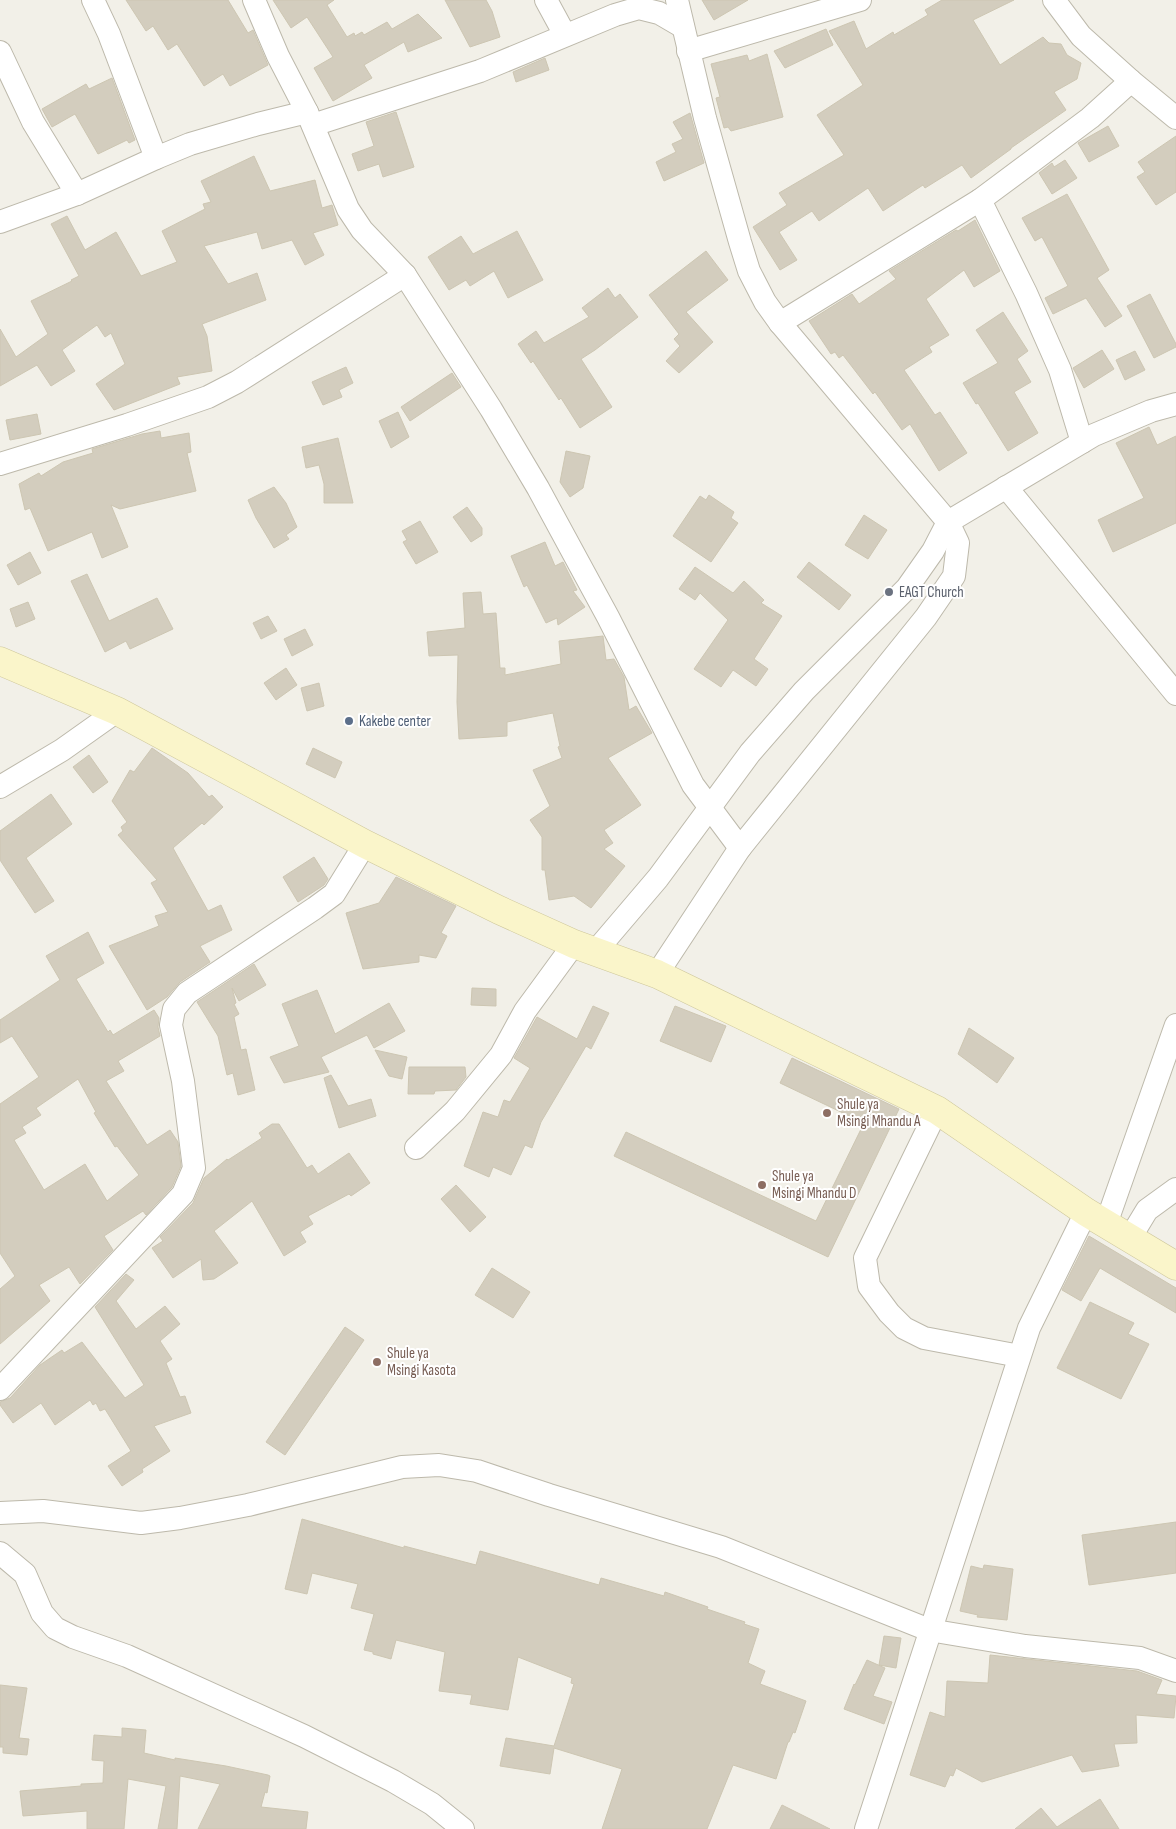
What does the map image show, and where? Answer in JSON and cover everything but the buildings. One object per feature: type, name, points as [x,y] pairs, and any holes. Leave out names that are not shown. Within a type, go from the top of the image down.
[{"type":"street","points":[[93,0],[109,34],[156,158]]},
{"type":"street","points":[[254,0],[278,56],[310,118],[348,209],[362,230],[405,276],[491,409],[538,488],[608,617],[693,785],[740,848]]},
{"type":"street","points":[[546,0],[565,35]]},
{"type":"street","points":[[657,974],[740,848],[920,624],[954,576],[958,543],[948,522],[780,323],[765,302],[749,271],[742,250],[688,51],[677,0]]},
{"type":"street","points":[[688,51],[860,0]]},
{"type":"street","points":[[1054,0],[1081,36],[1176,118]]},
{"type":"street","points":[[0,222],[77,194],[156,158],[217,135],[310,118],[480,71],[615,15],[639,8],[658,13],[683,27]]},
{"type":"street","points":[[0,52],[33,122],[77,194]]},
{"type":"street","points":[[780,323],[980,200],[1090,118],[1131,81]]},
{"type":"street","points":[[980,200],[1026,293],[1060,370],[1082,442]]},
{"type":"street","points":[[0,464],[127,425],[208,397],[223,390],[405,276]]},
{"type":"street","points":[[416,1148],[455,1110],[501,1055],[525,1011],[585,948],[658,878],[750,753],[804,691],[906,588],[933,551],[948,522],[1094,435],[1150,411],[1176,404]]},
{"type":"street","points":[[1006,487],[1176,694]]},
{"type":"street","points":[[0,661],[117,711],[365,844],[499,910],[585,948],[657,974],[937,1110],[1096,1218],[1176,1266]]},
{"type":"street","points":[[0,788],[62,750],[117,711]]},
{"type":"street","points":[[0,1389],[183,1194],[194,1168],[183,1082],[171,1025],[174,1009],[187,993],[334,894],[365,844]]},
{"type":"street","points":[[866,1829],[929,1630],[1029,1328],[1096,1218],[1176,1025]]},
{"type":"street","points":[[937,1110],[865,1258],[869,1286],[889,1313],[904,1328],[924,1338],[1019,1356]]},
{"type":"street","points":[[1130,1238],[1147,1210],[1176,1189]]},
{"type":"street","points":[[0,1513],[43,1511],[141,1523],[180,1518],[248,1505],[402,1467],[439,1465],[477,1471],[549,1495],[721,1547],[929,1630],[1024,1646],[1140,1658],[1176,1671]]},
{"type":"street","points":[[0,1553],[25,1574],[42,1613],[54,1628],[73,1637],[127,1656],[304,1736],[393,1781],[432,1804],[463,1829]]},
{"type":"place","name":"EAGT Church","points":[[889,592]]},
{"type":"place","name":"Kakebe center","points":[[349,721]]},
{"type":"place","name":"Shule ya Msingi Mhandu A","points":[[827,1113]]},
{"type":"place","name":"Shule ya Msingi Mhandu D","points":[[762,1185]]},
{"type":"place","name":"Shule ya Msingi Kasota","points":[[377,1362]]}]
